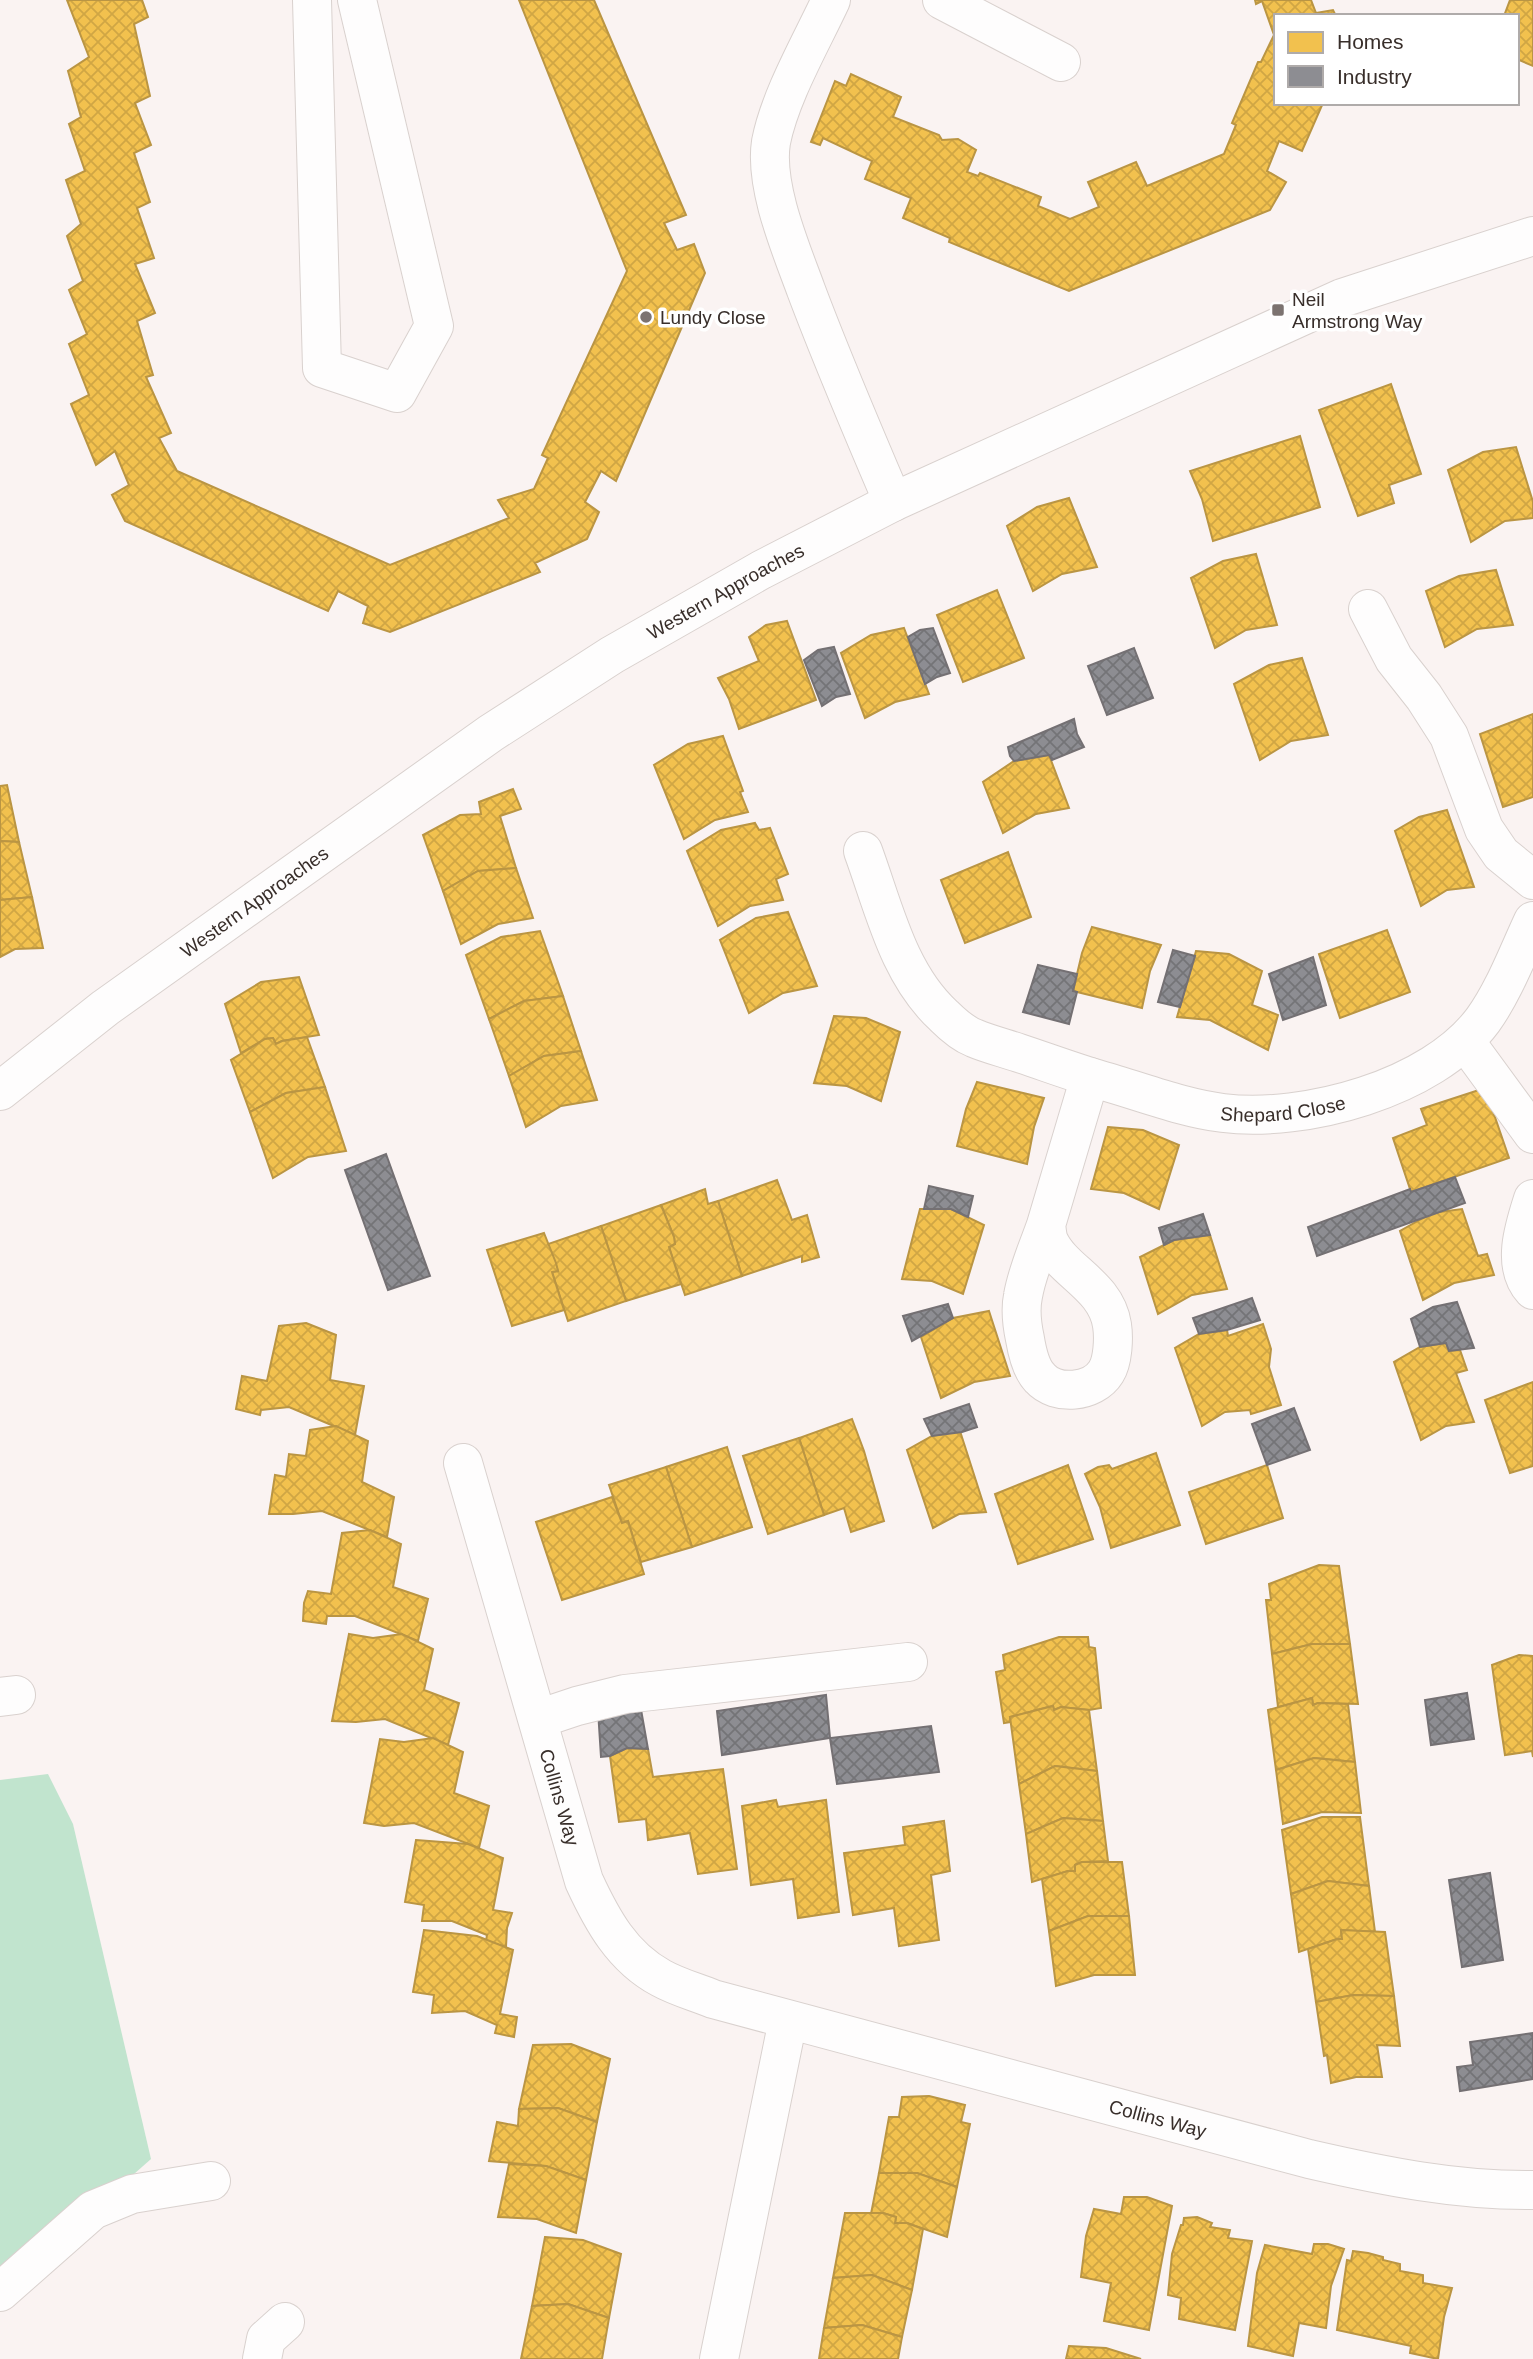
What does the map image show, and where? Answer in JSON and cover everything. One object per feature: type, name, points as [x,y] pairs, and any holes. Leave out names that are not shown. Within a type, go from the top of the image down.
[{"type":"street","points":[[312,0],[322,368],[397,393],[434,326],[357,0]]},
{"type":"street","points":[[831,0],[781,108],[771,144],[773,192],[835,366],[893,502]]},
{"type":"street","points":[[942,0],[1061,62]]},
{"type":"street","name":"Western Approaches","points":[[0,1091],[116,1000],[311,859],[554,691],[612,654],[761,570],[893,502],[1342,298],[1533,236]]},
{"type":"street","points":[[1368,609],[1394,659],[1424,697],[1449,736],[1484,830],[1501,854],[1533,880]]},
{"type":"street","name":"Shepard Close","points":[[863,851],[903,961],[919,988],[944,1016],[972,1037],[1090,1077],[1220,1113],[1258,1116],[1297,1113],[1333,1106],[1396,1083],[1432,1066],[1465,1041],[1483,1019],[1533,921]]},
{"type":"street","points":[[1465,1041],[1533,1134]]},
{"type":"street","points":[[1046,1225],[1090,1077]]},
{"type":"street","points":[[1533,1199],[1522,1238],[1521,1268],[1533,1290]]},
{"type":"street","name":"Collins Way","points":[[463,1463],[584,1881],[604,1923],[630,1956],[661,1978],[700,1994],[788,2020],[1310,2159],[1392,2178],[1499,2190],[1533,2190]]},
{"type":"street","points":[[538,1719],[625,1694],[908,1662]]},
{"type":"street","points":[[719,2359],[788,2020]]},
{"type":"street","points":[[0,2291],[93,2210],[132,2194],[211,2181]]},
{"type":"street","points":[[262,2359],[266,2339],[285,2322]]},
{"type":"green space","points":[[48,1774],[73,1824],[151,2159],[0,2292],[0,1780]]},
{"type":"building: Homes","name":"Lundy Close","points":[[67,0],[142,0],[148,17],[134,24],[150,96],[135,103],[151,145],[134,153],[150,202],[137,208],[154,258],[135,264],[155,313],[137,321],[153,375],[146,377],[171,433],[159,438],[177,471],[390,565],[509,518],[498,500],[534,489],[548,458],[542,455],[627,271],[519,0],[594,0],[686,215],[664,223],[677,250],[694,244],[705,273],[616,481],[601,471],[585,502],[599,512],[587,539],[535,563],[540,572],[390,632],[363,623],[368,606],[338,591],[328,611],[125,521],[112,495],[129,485],[115,451],[96,465],[71,404],[89,395],[69,344],[87,334],[69,290],[83,281],[67,236],[81,224],[66,180],[85,171],[69,124],[81,117],[68,71],[89,57]]},
{"type":"building: Homes","points":[[1255,0],[1311,0],[1316,13],[1333,10],[1335,14],[1274,14],[1274,35],[1262,1],[1256,4]]},
{"type":"building: Homes","points":[[1510,0],[1533,0],[1533,66],[1519,60],[1519,14],[1505,14]]},
{"type":"building: Homes","points":[[1274,35],[1274,105],[1322,105],[1302,151],[1279,141],[1267,171],[1286,182],[1270,210],[1069,291],[949,242],[950,238],[903,218],[911,198],[865,179],[872,161],[823,138],[820,145],[811,142],[835,81],[846,86],[851,74],[901,97],[893,117],[939,135],[942,140],[958,139],[976,150],[967,172],[978,176],[980,173],[1041,197],[1038,206],[1070,219],[1099,207],[1088,182],[1136,162],[1147,186],[1224,154],[1236,125],[1232,123],[1258,62],[1261,62]]},
{"type":"building: Homes","points":[[1391,384],[1421,474],[1389,485],[1394,503],[1358,516],[1319,410]]},
{"type":"building: Homes","points":[[1300,436],[1320,507],[1213,541],[1202,499],[1190,471]]},
{"type":"building: Homes","points":[[1516,447],[1533,502],[1533,518],[1505,521],[1471,542],[1448,470],[1483,452]]},
{"type":"building: Homes","points":[[1069,498],[1097,567],[1062,574],[1033,591],[1007,526],[1037,507]]},
{"type":"building: Homes","points":[[1256,554],[1277,625],[1246,630],[1215,648],[1191,578],[1223,561]]},
{"type":"building: Homes","points":[[1496,570],[1513,625],[1477,629],[1445,647],[1426,591],[1459,576]]},
{"type":"building: Homes","points":[[997,590],[1024,658],[963,682],[937,615]]},
{"type":"building: Homes","points":[[787,621],[816,700],[739,729],[729,699],[718,678],[759,661],[749,637],[766,625]]},
{"type":"building: Homes","points":[[904,628],[929,694],[895,702],[865,718],[841,653],[871,635]]},
{"type":"building: Homes","points":[[1302,658],[1328,735],[1291,741],[1260,760],[1234,684],[1269,665]]},
{"type":"building: Homes","points":[[1533,714],[1533,797],[1503,807],[1480,734]]},
{"type":"building: Homes","points":[[723,736],[748,812],[715,820],[684,839],[654,765],[688,744]]},
{"type":"building: Homes","points":[[1049,755],[1069,808],[1036,814],[1003,833],[983,782],[1014,761]]},
{"type":"building: Homes","points":[[7,785],[19,842],[0,841],[0,786]]},
{"type":"building: Homes","points":[[513,789],[521,809],[500,816],[516,868],[478,871],[443,891],[423,835],[460,815],[481,814],[479,802]]},
{"type":"building: Homes","points":[[1447,810],[1474,887],[1447,890],[1421,906],[1395,831],[1419,817]]},
{"type":"building: Homes","points":[[755,823],[759,830],[770,828],[788,874],[776,879],[783,900],[750,906],[718,926],[687,851],[721,830]]},
{"type":"building: Homes","points":[[0,841],[19,842],[32,897],[0,900]]},
{"type":"building: Homes","points":[[1008,852],[1031,917],[965,943],[941,880]]},
{"type":"building: Homes","points":[[516,868],[533,918],[498,924],[461,944],[443,891],[478,871]]},
{"type":"building: Homes","points":[[32,897],[43,948],[15,949],[0,957],[0,900]]},
{"type":"building: Homes","points":[[788,912],[817,986],[783,993],[749,1013],[720,940],[756,918]]},
{"type":"building: Homes","points":[[1092,927],[1161,945],[1150,971],[1142,1008],[1073,991],[1082,953]]},
{"type":"building: Homes","points":[[1387,930],[1410,992],[1340,1018],[1319,954]]},
{"type":"building: Homes","points":[[540,931],[563,996],[524,1001],[489,1019],[466,955],[501,937]]},
{"type":"building: Homes","points":[[1196,951],[1229,954],[1262,971],[1252,1005],[1278,1015],[1268,1050],[1210,1020],[1177,1017]]},
{"type":"building: Homes","points":[[299,977],[319,1035],[276,1044],[273,1038],[265,1039],[241,1053],[225,1004],[261,982]]},
{"type":"building: Homes","points":[[563,996],[581,1051],[544,1056],[509,1076],[489,1019],[524,1001]]},
{"type":"building: Homes","points":[[834,1016],[866,1018],[900,1032],[881,1101],[847,1086],[814,1083]]},
{"type":"building: Homes","points":[[307,1037],[325,1087],[286,1093],[250,1112],[231,1060],[265,1039],[273,1038],[276,1044]]},
{"type":"building: Homes","points":[[581,1051],[597,1100],[561,1106],[526,1127],[509,1076],[544,1056]]},
{"type":"building: Homes","points":[[977,1082],[1044,1098],[1034,1127],[1027,1164],[957,1146],[966,1109]]},
{"type":"building: Homes","points":[[325,1087],[346,1151],[308,1157],[273,1178],[250,1112],[286,1093]]},
{"type":"building: Homes","points":[[1485,1088],[1509,1158],[1411,1192],[1393,1138],[1427,1125],[1421,1109]]},
{"type":"building: Homes","points":[[1108,1127],[1143,1130],[1179,1145],[1159,1209],[1124,1193],[1091,1189]]},
{"type":"building: Homes","points":[[777,1180],[792,1220],[807,1215],[819,1257],[802,1262],[802,1256],[742,1276],[718,1201]]},
{"type":"building: Homes","points":[[705,1189],[708,1204],[718,1201],[742,1276],[685,1295],[669,1247],[675,1244],[674,1237],[661,1205]]},
{"type":"building: Homes","points":[[661,1205],[674,1237],[675,1244],[669,1247],[681,1284],[626,1301],[601,1226]]},
{"type":"building: Homes","points":[[920,1209],[951,1209],[984,1225],[963,1294],[932,1281],[902,1279]]},
{"type":"building: Homes","points":[[1462,1209],[1478,1256],[1487,1254],[1494,1275],[1454,1283],[1423,1300],[1400,1231],[1432,1213]]},
{"type":"building: Homes","points":[[601,1226],[626,1301],[568,1321],[552,1272],[558,1271],[548,1244]]},
{"type":"building: Homes","points":[[544,1233],[556,1263],[558,1271],[552,1272],[564,1310],[512,1326],[487,1250]]},
{"type":"building: Homes","points":[[1210,1235],[1227,1289],[1192,1295],[1158,1314],[1140,1257],[1174,1240]]},
{"type":"building: Homes","points":[[989,1311],[1010,1376],[974,1382],[941,1398],[921,1337],[953,1318]]},
{"type":"building: Homes","points":[[306,1323],[336,1335],[330,1380],[364,1386],[355,1435],[289,1407],[261,1410],[260,1415],[236,1409],[242,1376],[267,1381],[279,1326]]},
{"type":"building: Homes","points":[[1263,1324],[1271,1349],[1269,1367],[1281,1405],[1251,1414],[1250,1410],[1225,1412],[1202,1426],[1175,1348],[1199,1334],[1227,1330],[1228,1336]]},
{"type":"building: Homes","points":[[1446,1343],[1449,1351],[1460,1350],[1467,1370],[1456,1373],[1474,1422],[1446,1426],[1421,1440],[1394,1362],[1420,1347]]},
{"type":"building: Homes","points":[[1533,1382],[1533,1466],[1510,1473],[1485,1400]]},
{"type":"building: Homes","points":[[852,1419],[884,1521],[851,1532],[844,1508],[824,1515],[799,1438]]},
{"type":"building: Homes","points":[[336,1426],[368,1441],[362,1482],[394,1497],[387,1537],[322,1511],[269,1514],[275,1475],[286,1477],[289,1454],[306,1456],[310,1430]]},
{"type":"building: Homes","points":[[960,1431],[986,1512],[959,1514],[933,1528],[907,1450],[932,1436]]},
{"type":"building: Homes","points":[[799,1438],[824,1515],[768,1534],[743,1456]]},
{"type":"building: Homes","points":[[727,1447],[752,1527],[692,1547],[666,1467]]},
{"type":"building: Homes","points":[[1156,1453],[1180,1525],[1111,1548],[1100,1507],[1085,1474],[1098,1467],[1109,1465],[1112,1469]]},
{"type":"building: Homes","points":[[1068,1465],[1093,1539],[1018,1564],[995,1494]]},
{"type":"building: Homes","points":[[1267,1465],[1283,1518],[1206,1544],[1189,1492]]},
{"type":"building: Homes","points":[[666,1467],[692,1547],[641,1562],[628,1521],[622,1523],[609,1485]]},
{"type":"building: Homes","points":[[612,1497],[622,1523],[628,1521],[644,1574],[562,1600],[536,1522]]},
{"type":"building: Homes","points":[[370,1530],[401,1544],[393,1587],[428,1599],[418,1641],[355,1616],[327,1616],[326,1624],[303,1621],[308,1591],[331,1594],[342,1533]]},
{"type":"building: Homes","points":[[1319,1565],[1339,1566],[1350,1644],[1312,1644],[1272,1654],[1266,1600],[1271,1600],[1269,1584]]},
{"type":"building: Homes","points":[[349,1634],[373,1638],[402,1634],[433,1649],[424,1690],[459,1703],[448,1745],[385,1719],[332,1721]]},
{"type":"building: Homes","points":[[1059,1637],[1088,1637],[1089,1647],[1095,1648],[1101,1708],[1089,1710],[1061,1707],[1054,1710],[1053,1706],[1010,1717],[1011,1722],[1004,1723],[996,1672],[1005,1670],[1003,1655]]},
{"type":"building: Homes","points":[[1312,1644],[1350,1644],[1358,1704],[1313,1705],[1312,1698],[1278,1707],[1272,1654]]},
{"type":"building: Homes","points":[[1519,1655],[1533,1656],[1533,1757],[1532,1751],[1505,1755],[1492,1665]]},
{"type":"building: Homes","points":[[1312,1698],[1313,1705],[1348,1704],[1355,1762],[1314,1758],[1276,1770],[1268,1710]]},
{"type":"building: Homes","points":[[1053,1706],[1054,1710],[1061,1707],[1089,1710],[1097,1771],[1055,1766],[1019,1784],[1010,1717]]},
{"type":"building: Homes","points":[[433,1738],[463,1752],[454,1793],[489,1806],[479,1848],[414,1823],[384,1826],[364,1823],[380,1739],[404,1742]]},
{"type":"building: Homes","points":[[627,1748],[648,1749],[653,1777],[723,1769],[737,1869],[698,1874],[690,1833],[648,1840],[646,1819],[619,1822],[610,1756]]},
{"type":"building: Homes","points":[[1314,1758],[1355,1762],[1361,1813],[1322,1812],[1283,1824],[1276,1770]]},
{"type":"building: Homes","points":[[1055,1766],[1097,1771],[1103,1821],[1063,1818],[1026,1834],[1019,1784]]},
{"type":"building: Homes","points":[[776,1800],[778,1807],[826,1800],[839,1912],[798,1918],[793,1879],[751,1885],[742,1806]]},
{"type":"building: Homes","points":[[1322,1817],[1360,1817],[1369,1886],[1328,1881],[1291,1894],[1282,1830]]},
{"type":"building: Homes","points":[[1063,1818],[1103,1821],[1108,1861],[1082,1862],[1075,1865],[1075,1871],[1032,1882],[1026,1834]]},
{"type":"building: Homes","points":[[944,1821],[950,1871],[931,1875],[939,1940],[899,1946],[894,1908],[853,1915],[844,1853],[905,1845],[903,1827]]},
{"type":"building: Homes","points":[[416,1840],[468,1844],[503,1858],[493,1910],[512,1913],[507,1928],[506,1947],[486,1941],[487,1935],[452,1921],[422,1921],[424,1905],[405,1902]]},
{"type":"building: Homes","points":[[1082,1862],[1122,1862],[1129,1916],[1088,1916],[1049,1931],[1042,1879],[1075,1871],[1075,1865]]},
{"type":"building: Homes","points":[[1328,1881],[1369,1886],[1375,1932],[1341,1930],[1342,1939],[1299,1952],[1291,1894]]},
{"type":"building: Homes","points":[[1088,1916],[1129,1916],[1135,1975],[1094,1975],[1056,1986],[1049,1931]]},
{"type":"building: Homes","points":[[424,1930],[477,1936],[513,1950],[500,2014],[517,2017],[514,2037],[495,2033],[497,2025],[465,2011],[432,2013],[434,1995],[413,1992]]},
{"type":"building: Homes","points":[[1341,1930],[1385,1932],[1394,1996],[1353,1995],[1316,2002],[1308,1949],[1342,1939]]},
{"type":"building: Homes","points":[[1353,1995],[1394,1996],[1400,2046],[1377,2045],[1382,2077],[1356,2077],[1331,2083],[1316,2002]]},
{"type":"building: Homes","points":[[571,2044],[610,2059],[597,2122],[558,2108],[519,2109],[533,2045]]},
{"type":"building: Homes","points":[[929,2096],[965,2105],[961,2122],[970,2124],[957,2187],[917,2173],[879,2173],[889,2117],[899,2117],[902,2097]]},
{"type":"building: Homes","points":[[558,2108],[597,2122],[586,2180],[546,2166],[489,2161],[497,2122],[518,2126],[519,2109]]},
{"type":"building: Homes","points":[[509,2164],[546,2166],[586,2180],[576,2233],[537,2219],[498,2217]]},
{"type":"building: Homes","points":[[879,2173],[917,2173],[957,2187],[947,2237],[907,2223],[895,2223],[896,2217],[883,2213],[871,2214]]},
{"type":"building: Homes","points":[[1124,2197],[1147,2197],[1172,2206],[1149,2330],[1104,2321],[1111,2283],[1081,2277],[1086,2236],[1094,2209],[1121,2214]]},
{"type":"building: Homes","points":[[845,2213],[883,2213],[896,2217],[895,2223],[907,2223],[923,2229],[912,2290],[872,2275],[833,2278]]},
{"type":"building: Homes","points":[[1197,2217],[1212,2223],[1210,2227],[1230,2230],[1228,2238],[1252,2241],[1235,2330],[1179,2319],[1181,2298],[1168,2295],[1172,2254],[1181,2225],[1184,2218]]},
{"type":"building: Homes","points":[[545,2237],[583,2240],[621,2254],[609,2318],[568,2304],[532,2306]]},
{"type":"building: Homes","points":[[1314,2244],[1328,2244],[1344,2249],[1331,2286],[1326,2328],[1299,2323],[1293,2356],[1248,2346],[1257,2273],[1265,2245],[1312,2254]]},
{"type":"building: Homes","points":[[1353,2251],[1383,2257],[1383,2260],[1400,2264],[1400,2271],[1423,2275],[1423,2283],[1452,2288],[1444,2317],[1438,2359],[1410,2353],[1411,2346],[1337,2330],[1347,2260],[1351,2261]]},
{"type":"building: Homes","points":[[872,2275],[912,2290],[902,2337],[862,2325],[824,2328],[833,2278]]},
{"type":"building: Homes","points":[[568,2304],[609,2318],[602,2359],[521,2359],[532,2306]]},
{"type":"building: Homes","points":[[862,2325],[902,2337],[898,2359],[819,2359],[824,2328]]},
{"type":"building: Homes","points":[[1069,2346],[1106,2348],[1141,2359],[1066,2359]]},
{"type":"building: Industry","points":[[933,628],[950,673],[925,684],[908,637],[920,630]]},
{"type":"building: Industry","points":[[834,647],[850,694],[836,697],[822,706],[804,660],[818,650]]},
{"type":"building: Industry","points":[[1134,648],[1153,698],[1107,715],[1088,666]]},
{"type":"building: Industry","points":[[1074,719],[1077,734],[1084,747],[1052,760],[1049,755],[1014,761],[1010,756],[1008,747]]},
{"type":"building: Industry","points":[[1173,950],[1195,956],[1180,1007],[1158,1002]]},
{"type":"building: Industry","points":[[1313,957],[1326,1005],[1283,1020],[1269,974]]},
{"type":"building: Industry","points":[[1038,965],[1077,974],[1073,991],[1077,992],[1069,1024],[1023,1012]]},
{"type":"building: Industry","points":[[386,1154],[430,1276],[388,1290],[345,1170]]},
{"type":"building: Industry","points":[[1455,1177],[1465,1203],[1317,1256],[1308,1227],[1410,1189],[1411,1192]]},
{"type":"building: Industry","points":[[929,1186],[973,1196],[968,1217],[951,1209],[924,1209]]},
{"type":"building: Industry","points":[[1203,1214],[1210,1235],[1174,1240],[1164,1245],[1159,1228]]},
{"type":"building: Industry","points":[[1252,1298],[1260,1320],[1227,1330],[1199,1334],[1193,1318]]},
{"type":"building: Industry","points":[[1457,1302],[1474,1348],[1449,1351],[1446,1343],[1420,1347],[1411,1319],[1433,1307]]},
{"type":"building: Industry","points":[[948,1304],[953,1318],[912,1341],[903,1316]]},
{"type":"building: Industry","points":[[969,1404],[977,1427],[932,1436],[924,1419]]},
{"type":"building: Industry","points":[[1294,1408],[1310,1450],[1267,1465],[1252,1424]]},
{"type":"building: Industry","points":[[1467,1693],[1474,1739],[1431,1745],[1425,1700]]},
{"type":"building: Industry","points":[[826,1695],[830,1738],[722,1755],[717,1711]]},
{"type":"building: Industry","points":[[640,1704],[648,1749],[627,1748],[601,1757],[598,1710]]},
{"type":"building: Industry","points":[[931,1726],[939,1772],[837,1784],[830,1738]]},
{"type":"building: Industry","points":[[1490,1873],[1503,1960],[1462,1967],[1449,1880]]},
{"type":"building: Industry","points":[[1533,2033],[1533,2079],[1460,2091],[1457,2067],[1473,2065],[1470,2042]]},
{"type":"place","name":"Neil Armstrong Way","points":[[1278,310]]},
{"type":"place","name":"Lundy Close","points":[[646,317]]}]
